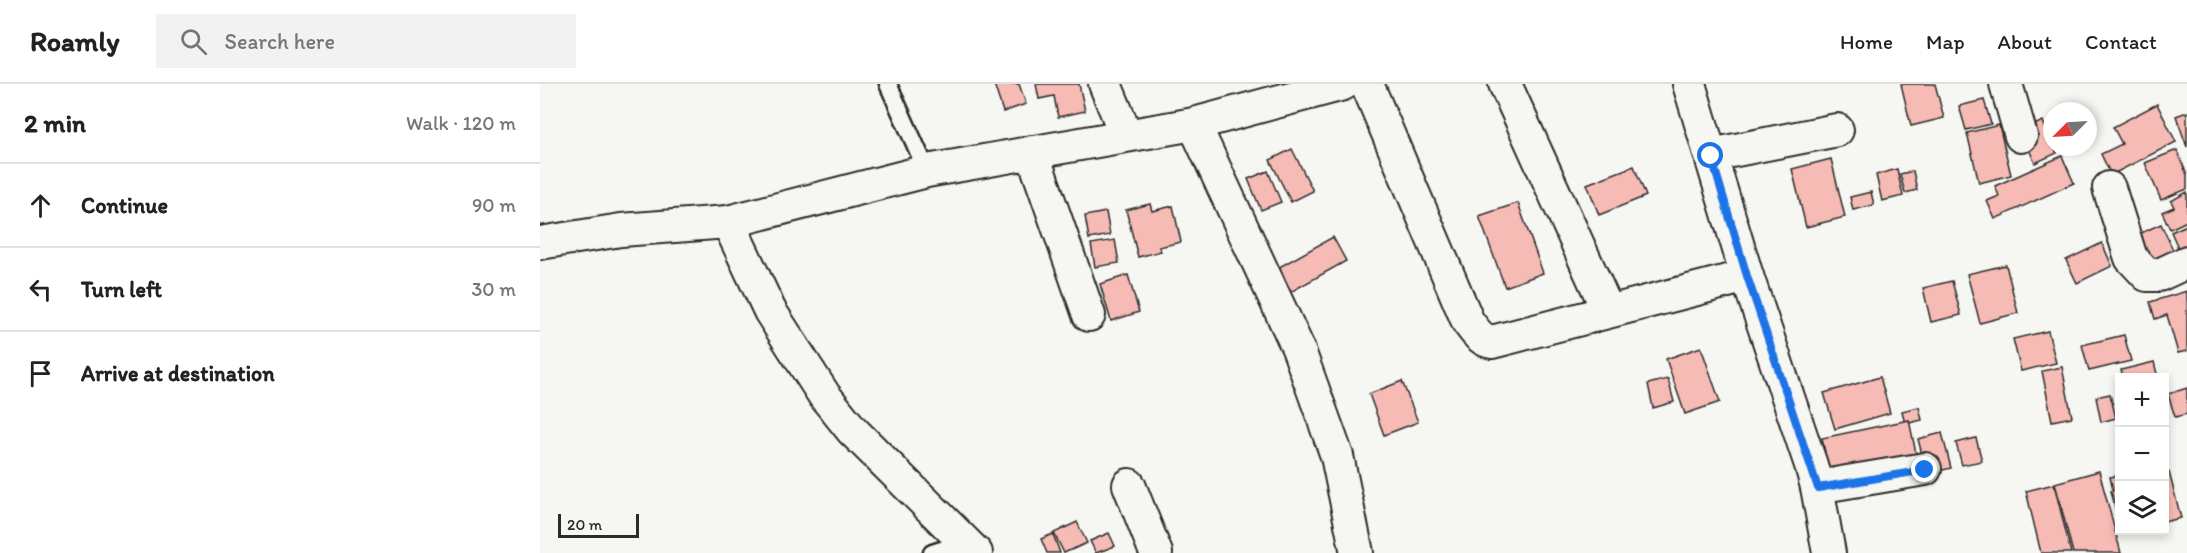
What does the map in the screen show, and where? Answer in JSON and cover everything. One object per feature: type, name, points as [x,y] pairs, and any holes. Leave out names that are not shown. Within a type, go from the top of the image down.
[{"type":"street","points":[[1105,84],[1126,135]]},
{"type":"street","points":[[540,243],[621,230],[728,222],[927,171],[1194,124],[1266,93],[1343,84]]},
{"type":"street","points":[[1368,84],[1468,322],[1479,337],[1485,341],[1492,342],[1747,276]]},
{"type":"street","points":[[1505,84],[1608,311]]},
{"type":"street","points":[[1689,84],[1747,276],[1818,488],[1829,553]]},
{"type":"street","points":[[2006,84],[2021,136]]},
{"type":"street","points":[[1194,124],[1298,348],[1336,456],[1357,553]]},
{"type":"street","points":[[1711,156],[1837,130]]},
{"type":"street","points":[[1032,152],[1089,315]]},
{"type":"street","points":[[2109,188],[2131,258],[2147,275],[2159,275],[2187,262]]},
{"type":"street","points":[[728,222],[770,311],[825,395],[852,430],[971,548]]},
{"type":"street","points":[[1818,488],[1925,470]]},
{"type":"street","points":[[1129,485],[1156,553]]},
{"type":"lane","points":[[888,84],[927,171]]},
{"type":"lane","points":[[932,553],[971,548]]},
{"type":"building","points":[[994,84],[1019,84],[1026,104],[1003,112]]},
{"type":"building","points":[[1036,84],[1079,84],[1085,111],[1058,117],[1054,96],[1039,99]]},
{"type":"building","points":[[1901,84],[1935,84],[1944,118],[1911,126]]},
{"type":"building","points":[[1984,100],[1991,124],[1966,130],[1959,106]]},
{"type":"building","points":[[2157,104],[2176,142],[2111,175],[2101,154],[2122,144],[2113,127]]},
{"type":"building","points":[[2187,112],[2187,147],[2176,116]]},
{"type":"building","points":[[2043,121],[2043,156],[2050,156],[2035,163],[2021,131]]},
{"type":"building","points":[[1999,125],[2011,175],[1979,183],[1967,133]]},
{"type":"building","points":[[1292,149],[1313,191],[1291,202],[1270,160]]},
{"type":"building","points":[[2177,150],[2187,175],[2187,189],[2161,200],[2145,163]]},
{"type":"building","points":[[2062,156],[2074,183],[1995,219],[1987,201],[1999,196],[1995,186]]},
{"type":"building","points":[[1831,159],[1845,217],[1806,227],[1792,169]]},
{"type":"building","points":[[1634,166],[1646,196],[1599,215],[1587,184]]},
{"type":"building","points":[[1897,169],[1903,196],[1882,201],[1876,175]]},
{"type":"building","points":[[1268,171],[1281,202],[1261,210],[1248,179]]},
{"type":"building","points":[[1913,171],[1917,190],[1905,193],[1900,174]]},
{"type":"building","points":[[1871,192],[1874,205],[1853,210],[1850,197]]},
{"type":"building","points":[[2187,192],[2187,221],[2170,229],[2162,212],[2174,207],[2171,201]]},
{"type":"building","points":[[1518,203],[1543,273],[1505,287],[1479,216]]},
{"type":"building","points":[[1150,204],[1152,211],[1173,206],[1181,242],[1159,247],[1161,251],[1138,257],[1126,210]]},
{"type":"building","points":[[1106,212],[1110,235],[1089,239],[1085,216]]},
{"type":"building","points":[[2161,224],[2176,256],[2146,269],[2132,237]]},
{"type":"building","points":[[2187,225],[2187,261],[2185,263],[2171,232]]},
{"type":"building","points":[[1333,237],[1346,261],[1287,294],[1274,270]]},
{"type":"building","points":[[1115,240],[1119,263],[1095,267],[1091,244]]},
{"type":"building","points":[[2102,243],[2112,266],[2077,283],[2066,260]]},
{"type":"building","points":[[2006,265],[2018,313],[1980,323],[1967,274]]},
{"type":"building","points":[[1128,275],[1139,312],[1111,321],[1100,284]]},
{"type":"building","points":[[1952,281],[1961,315],[1931,322],[1923,288]]},
{"type":"building","points":[[2187,291],[2187,351],[2178,353],[2167,315],[2155,319],[2150,302]]},
{"type":"building","points":[[2048,331],[2056,363],[2021,371],[2013,339]]},
{"type":"building","points":[[2124,335],[2131,361],[2089,371],[2082,345]]},
{"type":"building","points":[[1701,347],[1720,402],[1685,414],[1666,359]]},
{"type":"building","points":[[2154,362],[2157,373],[2122,373],[2121,370]]},
{"type":"building","points":[[2062,367],[2072,417],[2052,421],[2042,371]]},
{"type":"building","points":[[1880,377],[1890,413],[1835,429],[1824,393]]},
{"type":"building","points":[[1668,379],[1674,402],[1653,408],[1648,384]]},
{"type":"building","points":[[1402,381],[1418,422],[1384,435],[1369,394]]},
{"type":"building","points":[[2187,388],[2187,414],[2175,417],[2169,394]]},
{"type":"building","points":[[2110,394],[2115,418],[2101,422],[2096,397]]},
{"type":"building","points":[[1919,407],[1922,420],[1905,424],[1902,411]]},
{"type":"building","points":[[1909,420],[1918,463],[1831,482],[1822,438]]},
{"type":"building","points":[[1942,433],[1951,468],[1927,474],[1918,439]]},
{"type":"building","points":[[1976,438],[1982,461],[1962,465],[1956,443]]},
{"type":"building","points":[[2099,471],[2121,553],[2073,553],[2055,483]]},
{"type":"building","points":[[2169,472],[2181,518],[2169,521]]},
{"type":"building","points":[[2115,476],[2115,507],[2111,491],[2113,490],[2110,477]]},
{"type":"building","points":[[2054,484],[2071,553],[2041,553],[2026,491]]},
{"type":"building","points":[[1077,522],[1087,543],[1064,553],[1054,533]]},
{"type":"building","points":[[1109,533],[1115,546],[1096,553],[1090,541]]},
{"type":"building","points":[[1053,534],[1060,553],[1047,553],[1041,539]]},
{"type":"route","points":[[1711,156],[1747,276],[1818,488],[1925,470]]}]
